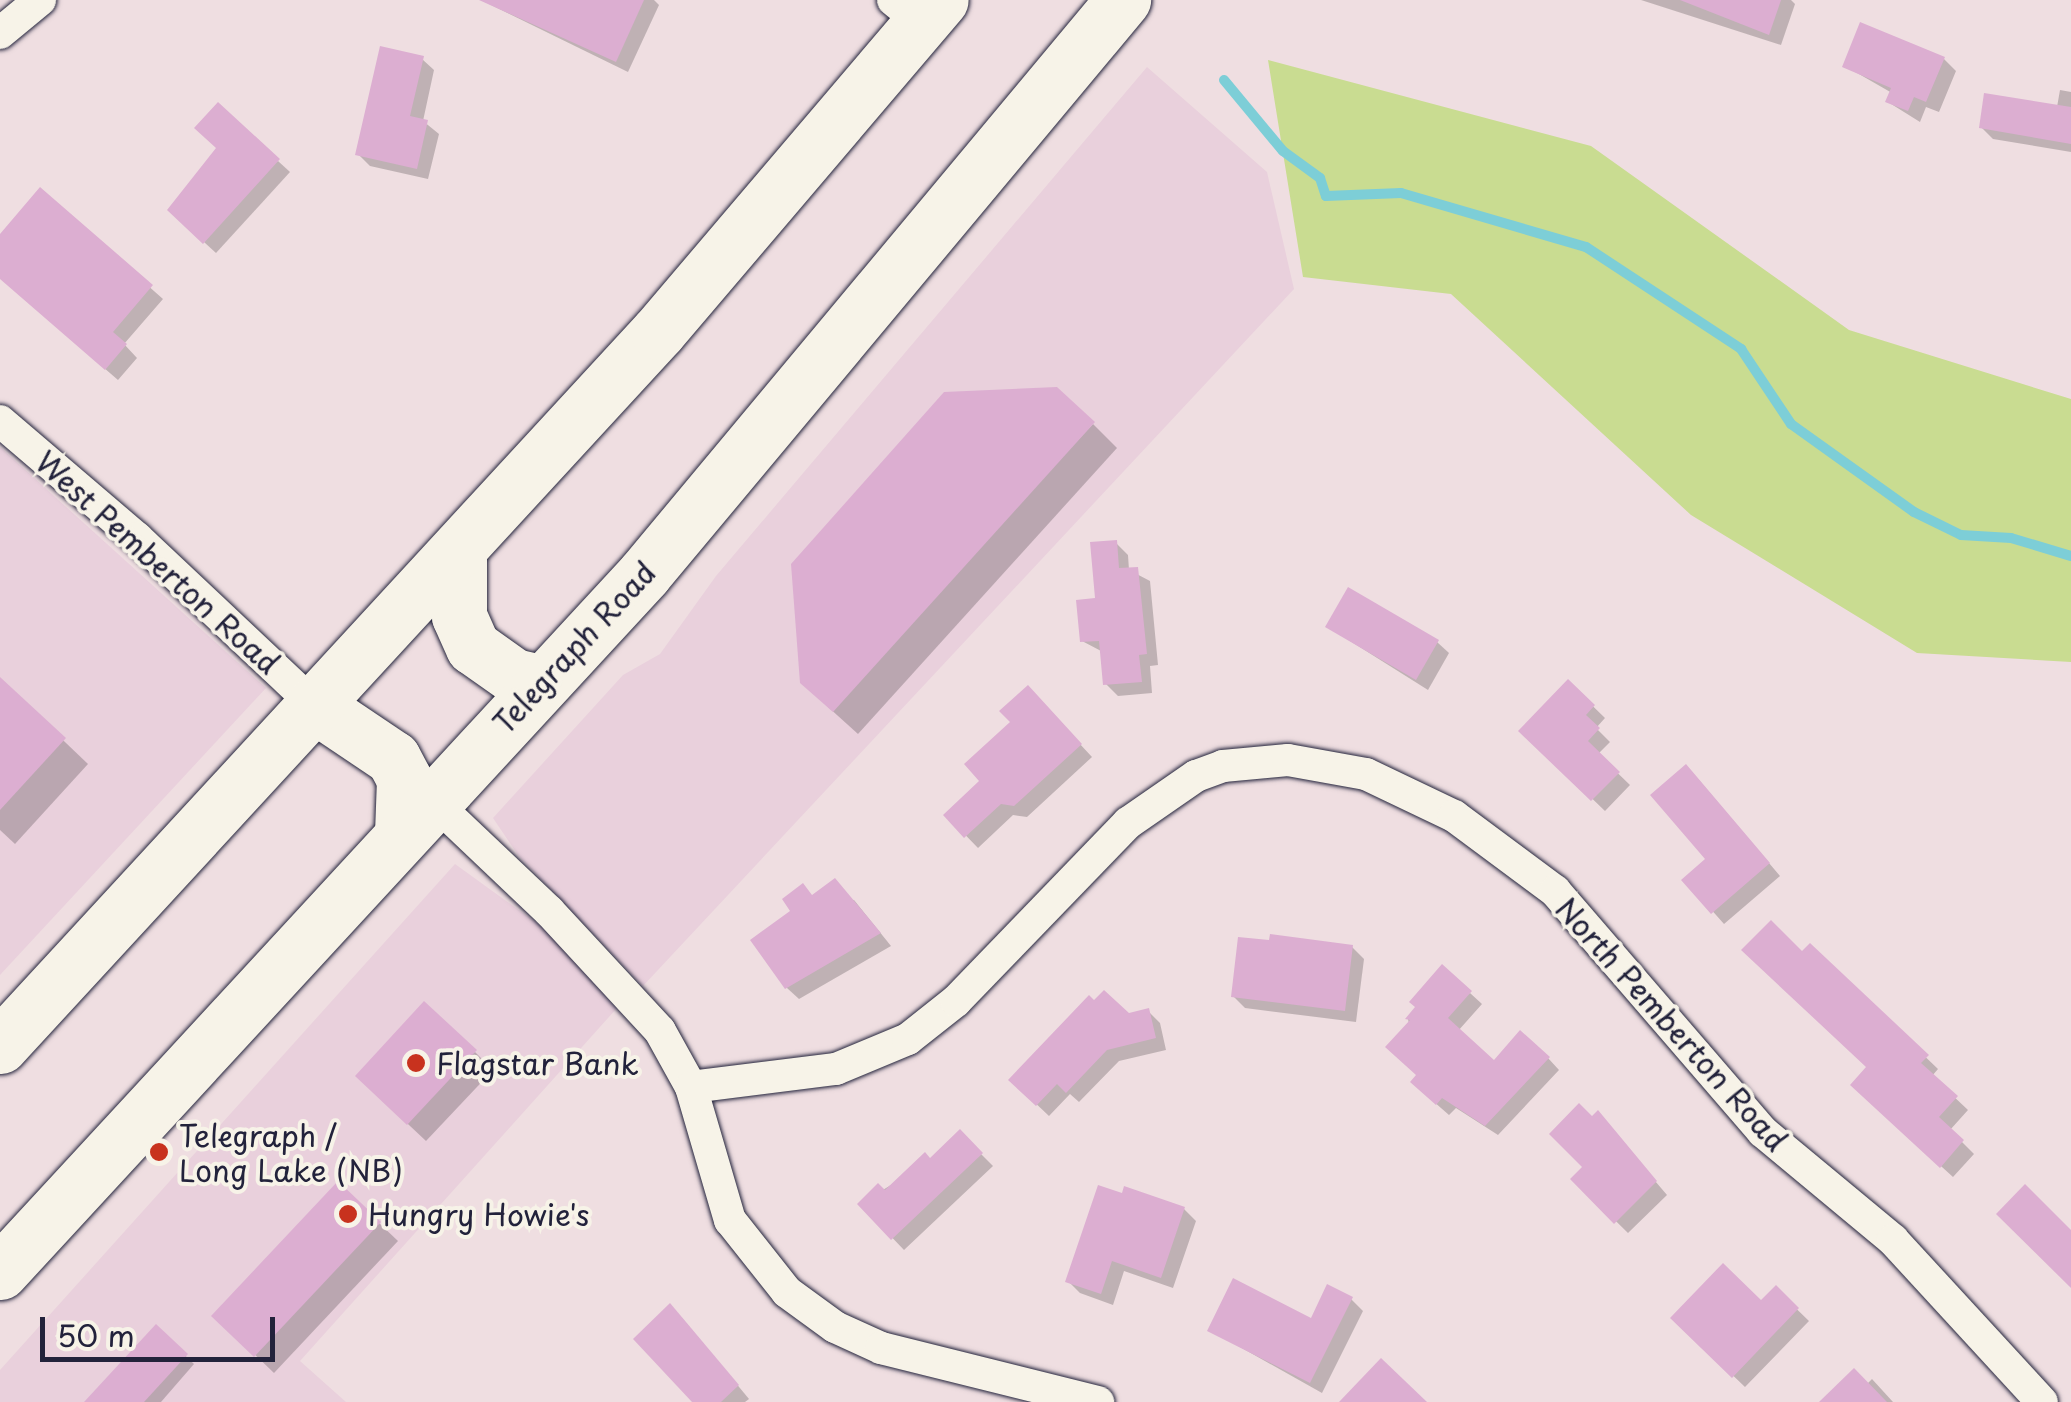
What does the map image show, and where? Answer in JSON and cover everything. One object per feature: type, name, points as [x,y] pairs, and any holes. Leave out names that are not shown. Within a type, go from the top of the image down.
[{"type":"highway","name":"Telegraph Road","points":[[0,1272],[644,574],[1123,0]]},
{"type":"highway","points":[[0,1046],[658,332],[918,8]]},
{"type":"highway","points":[[460,549],[459,616],[474,646],[514,676],[541,682]]},
{"type":"highway","points":[[314,706],[393,758],[417,818]]},
{"type":"street","points":[[0,33],[40,0]]},
{"type":"street","name":"West Pemberton Road","points":[[0,421],[137,538],[314,706]]},
{"type":"street","name":"North Pemberton Road","points":[[691,1087],[836,1069],[908,1039],[956,1001],[1128,824],[1196,776],[1223,766],[1288,760],[1366,774],[1454,816],[1555,891],[1752,1120],[1893,1240],[2042,1402]]},
{"type":"street","points":[[417,818],[633,999],[660,1031],[691,1087],[730,1220],[765,1270],[809,1311],[913,1359],[1098,1402]]},
{"type":"shaded area","points":[[1147,67],[1267,172],[1294,289],[643,986],[518,855],[493,818],[623,675],[660,654],[716,576]]},
{"type":"shaded area","points":[[0,447],[266,688],[0,975]]},
{"type":"shaded area","points":[[455,864],[552,934],[617,1008],[300,1361],[346,1402],[0,1402],[0,1370]]},
{"type":"green space","points":[[1268,60],[1591,146],[1849,330],[2071,399],[2071,662],[1917,653],[1691,515],[1451,294],[1303,277]]},
{"type":"building","points":[[479,0],[644,0],[616,62]]},
{"type":"building","points":[[1680,0],[1781,0],[1769,35]]},
{"type":"building","points":[[1860,22],[1945,57],[1926,102],[1914,97],[1908,111],[1885,102],[1891,88],[1842,67]]},
{"type":"building","points":[[380,46],[424,56],[410,116],[428,120],[417,169],[355,155]]},
{"type":"building","points":[[1984,93],[2071,107],[2071,144],[1979,128]]},
{"type":"building","points":[[218,102],[280,159],[203,244],[167,210],[216,148],[194,128]]},
{"type":"building","points":[[40,187],[153,285],[113,332],[127,344],[105,370],[0,279],[0,234]]},
{"type":"building","points":[[1057,387],[1095,422],[833,712],[800,683],[791,564],[944,392]]},
{"type":"building","points":[[1117,540],[1119,568],[1138,567],[1147,654],[1139,655],[1142,682],[1103,685],[1099,641],[1080,642],[1076,600],[1095,598],[1090,542]]},
{"type":"building","points":[[1348,587],[1439,640],[1416,680],[1325,627]]},
{"type":"building","points":[[0,677],[66,738],[0,810]]},
{"type":"building","points":[[1568,679],[1595,705],[1586,715],[1600,728],[1588,741],[1620,772],[1591,801],[1518,731]]},
{"type":"building","points":[[1028,685],[1082,744],[1014,806],[1001,804],[964,838],[943,815],[979,781],[964,764],[1010,722],[999,711]]},
{"type":"building","points":[[1686,764],[1770,863],[1711,914],[1681,880],[1705,859],[1650,795]]},
{"type":"building","points":[[835,878],[881,933],[785,989],[750,940],[790,911],[782,899],[803,883],[812,895]]},
{"type":"building","points":[[1771,920],[1802,951],[1810,943],[1929,1055],[1921,1063],[1958,1096],[1939,1117],[1964,1140],[1940,1168],[1850,1085],[1866,1067],[1741,950]]},
{"type":"building","points":[[1270,934],[1353,945],[1345,1011],[1231,997],[1238,937],[1269,940]]},
{"type":"building","points":[[1442,964],[1472,991],[1448,1018],[1494,1060],[1520,1030],[1550,1057],[1485,1126],[1442,1098],[1436,1105],[1410,1082],[1416,1075],[1385,1047],[1410,1020],[1405,1019],[1415,1007],[1409,1002]]},
{"type":"building","points":[[1104,990],[1129,1013],[1149,1008],[1156,1038],[1107,1050],[1066,1093],[1057,1084],[1036,1106],[1008,1080],[1089,995],[1094,1000]]},
{"type":"building","name":"Flagstar Bank","points":[[424,1001],[477,1050],[407,1125],[355,1076]]},
{"type":"building","points":[[1579,1103],[1592,1116],[1598,1110],[1657,1181],[1614,1224],[1570,1179],[1582,1167],[1549,1134]]},
{"type":"building","points":[[960,1129],[983,1153],[891,1240],[857,1204],[878,1183],[885,1190],[925,1152],[930,1158]]},
{"type":"building","points":[[338,1181],[381,1222],[254,1357],[211,1316]]},
{"type":"building","points":[[2025,1184],[2071,1230],[2071,1288],[1996,1214]]},
{"type":"building","points":[[1098,1185],[1122,1193],[1124,1186],[1185,1207],[1161,1278],[1112,1261],[1101,1294],[1065,1282]]},
{"type":"building","points":[[1723,1263],[1761,1300],[1776,1285],[1799,1308],[1732,1378],[1670,1318]]},
{"type":"building","points":[[1233,1278],[1311,1318],[1327,1284],[1353,1297],[1310,1383],[1207,1331]]},
{"type":"building","points":[[670,1303],[739,1385],[721,1402],[692,1402],[633,1339]]},
{"type":"building","points":[[156,1324],[188,1354],[144,1402],[84,1402]]},
{"type":"building","points":[[1381,1358],[1427,1402],[1339,1402]]},
{"type":"building","points":[[1854,1368],[1887,1402],[1819,1402]]},
{"type":"waterway","points":[[1224,80],[1283,151],[1320,178],[1326,196],[1401,193],[1586,247],[1741,349],[1791,424],[1914,512],[1961,535],[2011,538],[2071,556]]},
{"type":"place","name":"Flagstar Bank","points":[[416,1063]]},
{"type":"place","name":"Telegraph / Long Lake (NB)","points":[[159,1152]]},
{"type":"place","name":"Hungry Howie's","points":[[348,1214]]}]
